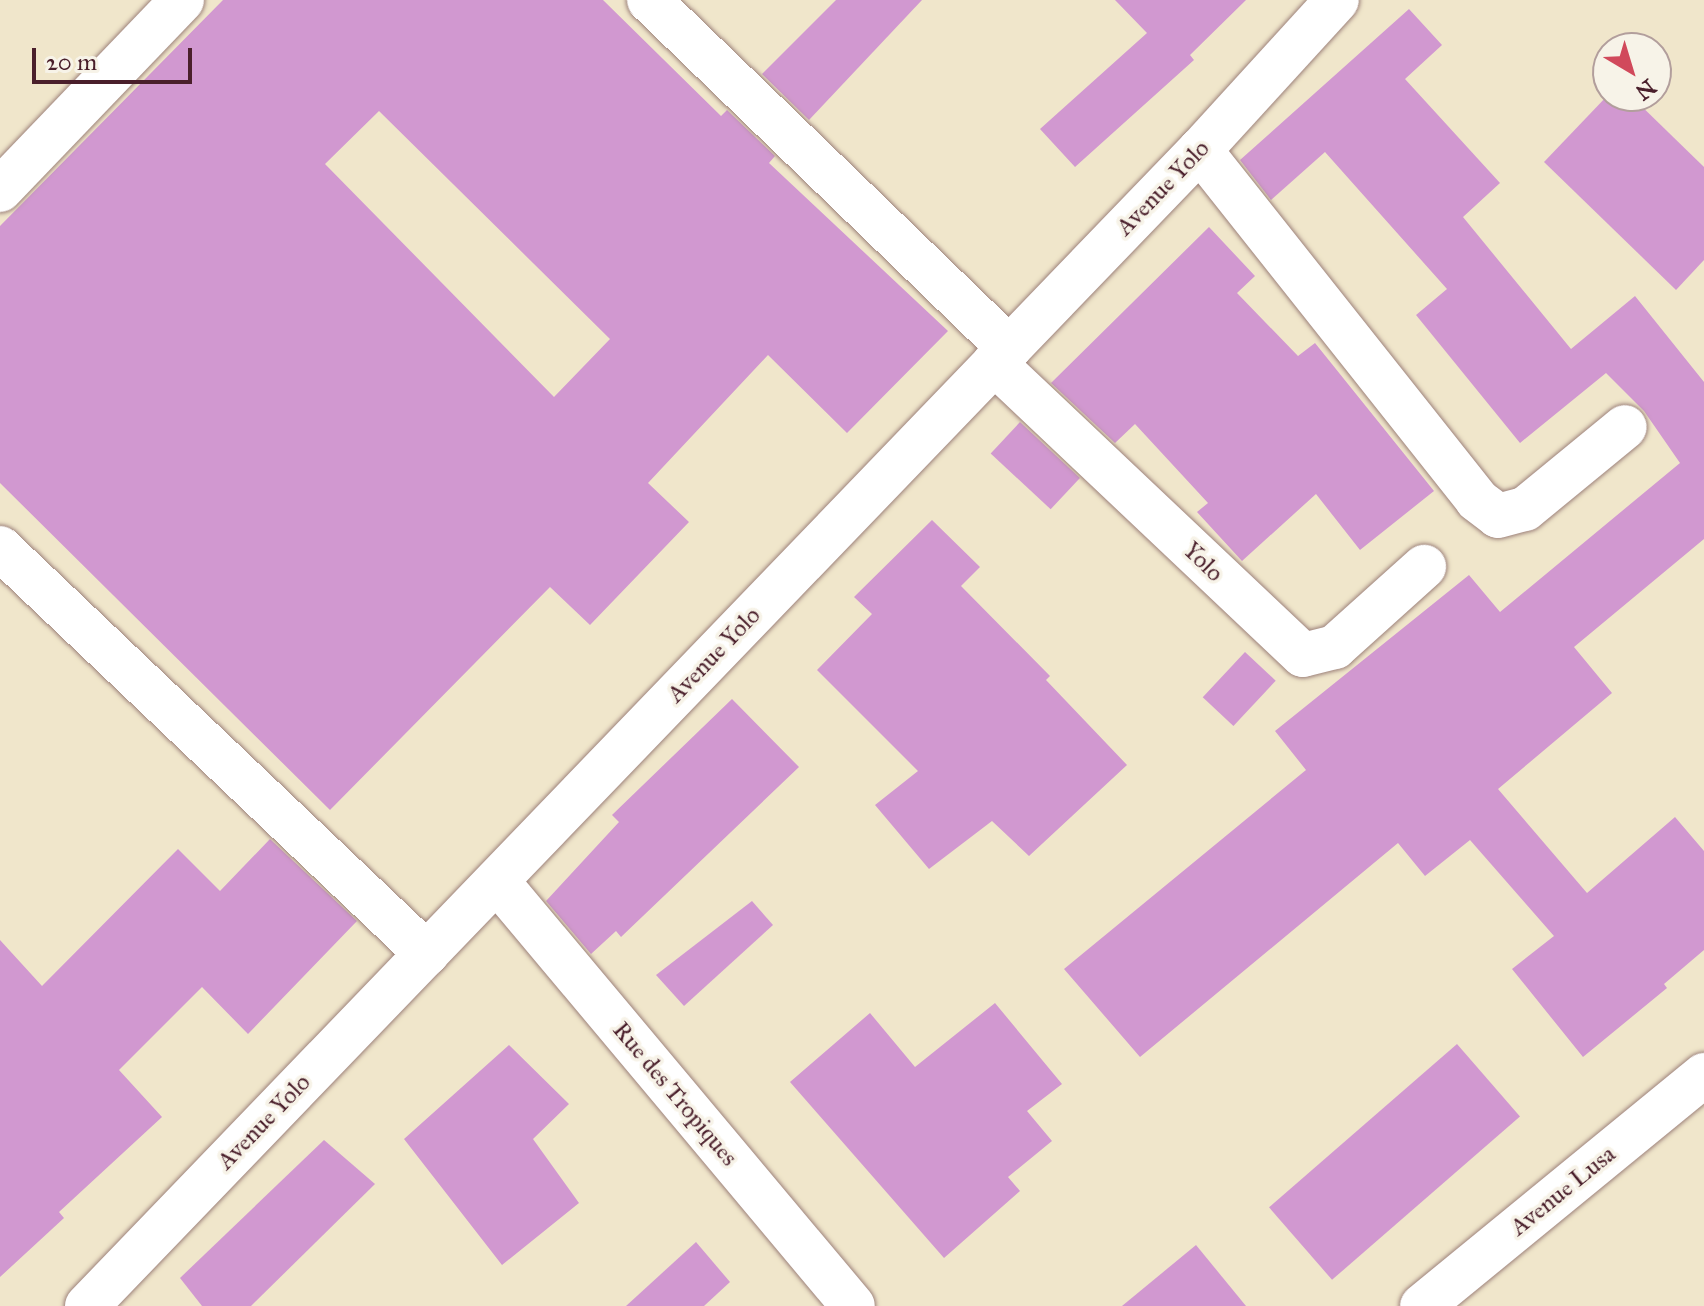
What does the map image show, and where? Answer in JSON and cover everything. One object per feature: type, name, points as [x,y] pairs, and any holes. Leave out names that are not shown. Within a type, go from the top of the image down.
[{"type":"street","points":[[0,190],[182,0]]},
{"type":"street","points":[[649,0],[1001,356]]},
{"type":"street","name":"Avenue Yolo","points":[[87,1306],[1200,150],[1337,0]]},
{"type":"street","points":[[1200,150],[1477,500],[1498,516],[1525,509],[1625,427]]},
{"type":"street","name":"Yolo","points":[[1001,356],[1303,655],[1335,647],[1424,567]]},
{"type":"street","points":[[0,548],[427,954]]},
{"type":"street","name":"Rue des Tropiques","points":[[497,881],[853,1306]]},
{"type":"street","name":"Avenue Lusa","points":[[1422,1306],[1704,1075]]},
{"type":"building","points":[[223,0],[603,0],[721,116],[727,110],[775,156],[769,163],[948,331],[847,433],[768,355],[648,483],[689,522],[590,625],[550,587],[330,810],[0,483],[0,226]],"holes":[[[379,111],[610,339],[554,397],[325,164]]]},
{"type":"building","points":[[836,0],[922,0],[809,120],[762,74]]},
{"type":"building","points":[[1115,0],[1246,0],[1190,55],[1194,60],[1075,167],[1040,129],[1147,33]]},
{"type":"building","points":[[1409,9],[1442,45],[1405,79],[1500,183],[1463,217],[1571,349],[1635,296],[1704,382],[1704,539],[1574,647],[1612,693],[1498,789],[1587,893],[1675,817],[1704,851],[1704,950],[1664,984],[1667,988],[1583,1057],[1512,969],[1554,936],[1470,840],[1425,876],[1398,843],[1140,1057],[1064,969],[1306,770],[1275,731],[1469,575],[1500,612],[1680,463],[1644,411],[1606,373],[1520,443],[1416,315],[1447,289],[1325,152],[1271,200],[1240,160]]},
{"type":"building","points":[[1592,112],[1647,112],[1704,167],[1704,260],[1676,290],[1544,162]]},
{"type":"building","points":[[1209,227],[1255,276],[1237,293],[1298,356],[1315,343],[1434,491],[1360,550],[1316,494],[1242,561],[1197,512],[1208,503],[1135,424],[1115,443],[1051,383]]},
{"type":"building","points":[[1020,422],[1080,478],[1051,509],[991,453]]},
{"type":"building","points":[[932,520],[980,567],[961,586],[1050,676],[1046,680],[1127,765],[1029,856],[992,821],[929,869],[875,805],[918,771],[817,670],[872,614],[854,597]]},
{"type":"building","points":[[1245,652],[1276,681],[1233,726],[1203,697]]},
{"type":"building","points":[[732,699],[799,767],[621,937],[616,931],[591,954],[546,901],[619,822],[612,815]]},
{"type":"building","points":[[270,839],[357,921],[248,1034],[202,987],[119,1070],[162,1117],[59,1212],[64,1218],[0,1277],[0,940],[42,986],[178,849],[220,891]]},
{"type":"building","points":[[752,901],[773,925],[684,1006],[656,975]]},
{"type":"building","points":[[995,1003],[1062,1084],[1027,1111],[1052,1141],[1008,1177],[1020,1191],[944,1258],[790,1082],[870,1013],[915,1067]]},
{"type":"building","points":[[1457,1044],[1520,1116],[1332,1280],[1269,1207]]},
{"type":"building","points":[[509,1045],[569,1104],[533,1139],[579,1203],[502,1265],[404,1139]]},
{"type":"building","points":[[324,1140],[375,1184],[251,1306],[202,1306],[180,1278]]},
{"type":"building","points":[[696,1242],[730,1282],[704,1306],[626,1306]]},
{"type":"building","points":[[1196,1245],[1246,1306],[1122,1306]]}]
